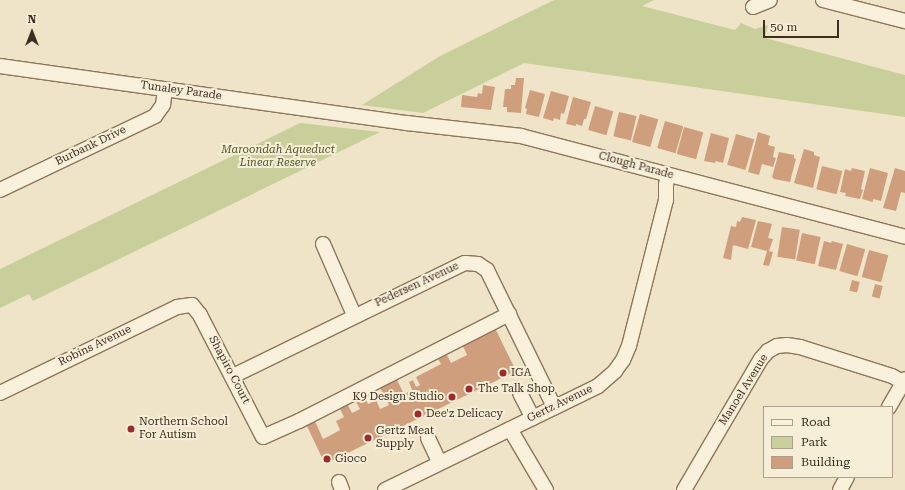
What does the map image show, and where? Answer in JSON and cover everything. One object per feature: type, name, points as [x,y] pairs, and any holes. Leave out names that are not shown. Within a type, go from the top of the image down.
[{"type":"street","points":[[753,7],[770,0]]},
{"type":"street","points":[[823,0],[905,21]]},
{"type":"street","name":"Tunaley Parade","points":[[0,66],[362,116]]},
{"type":"street","name":"Burbank Drive","points":[[0,190],[155,116],[163,105],[165,89]]},
{"type":"street","name":"Clough Parade","points":[[362,116],[407,123],[521,136],[905,237]]},
{"type":"street","name":"Gertz Avenue","points":[[389,489],[439,462],[598,386],[614,371],[623,360],[629,346],[666,200],[666,185],[673,176]]},
{"type":"street","points":[[323,244],[354,315]]},
{"type":"street","name":"Pedersen Avenue","points":[[233,376],[354,315],[465,262],[478,264],[487,270],[554,407]]},
{"type":"street","name":"Shapiro Court","points":[[192,305],[200,314],[264,437],[299,421],[509,314]]},
{"type":"street","name":"Robins Avenue","points":[[0,393],[177,307],[192,305]]},
{"type":"street","name":"Manoel Avenue","points":[[684,490],[761,359],[768,351],[777,346],[787,345],[800,347],[904,380]]},
{"type":"street","points":[[890,406],[904,380]]},
{"type":"street","points":[[520,393],[533,418]]},
{"type":"street","points":[[510,429],[546,490]]},
{"type":"street","points":[[428,438],[439,462]]},
{"type":"street","points":[[840,490],[846,478]]},
{"type":"green space","points":[[554,0],[654,0],[642,6],[735,30],[741,23],[755,29],[768,25],[765,38],[905,75],[905,117],[524,63],[423,113],[362,105],[440,56]]},
{"type":"green space","name":"Maroondah Aqueduct Linear Reserve","points":[[300,123],[380,132],[33,301],[29,294],[0,308],[0,269]]},
{"type":"building","points":[[516,78],[524,78],[521,113],[507,112],[507,107],[503,107],[505,89],[511,89],[511,85],[515,85]]},
{"type":"building","points":[[483,85],[495,87],[491,110],[461,107],[462,95],[477,97],[478,93],[482,94]]},
{"type":"building","points":[[530,90],[545,94],[539,117],[526,114],[527,109],[525,108]]},
{"type":"building","points":[[551,91],[569,96],[564,114],[561,113],[560,120],[554,118],[553,121],[543,118]]},
{"type":"building","points":[[573,97],[591,102],[586,119],[584,119],[582,126],[576,124],[576,126],[566,124]]},
{"type":"building","points":[[595,106],[613,111],[606,135],[588,130]]},
{"type":"building","points":[[619,112],[637,116],[631,140],[613,136]]},
{"type":"building","points":[[640,114],[658,119],[650,147],[632,142]]},
{"type":"building","points":[[665,121],[683,126],[676,153],[657,148]]},
{"type":"building","points":[[684,127],[703,132],[696,159],[677,154]]},
{"type":"building","points":[[758,132],[770,136],[768,145],[775,147],[773,157],[776,158],[773,167],[762,164],[759,175],[748,172]]},
{"type":"building","points":[[711,133],[729,138],[723,163],[716,161],[715,163],[704,161]]},
{"type":"building","points":[[736,134],[754,139],[745,170],[727,165]]},
{"type":"building","points":[[804,149],[814,152],[814,155],[820,157],[813,188],[794,183]]},
{"type":"building","points":[[779,152],[794,155],[794,158],[796,159],[790,182],[774,179],[772,177]]},
{"type":"building","points":[[822,166],[842,171],[837,194],[816,189]]},
{"type":"building","points":[[852,168],[865,171],[861,189],[863,190],[860,199],[845,196],[846,193],[840,192],[845,169],[851,171]]},
{"type":"building","points":[[870,168],[888,173],[881,201],[873,199],[873,202],[862,199]]},
{"type":"building","points":[[895,168],[905,171],[905,193],[901,192],[896,211],[883,208]]},
{"type":"building","points":[[742,217],[756,220],[748,249],[733,245],[731,260],[723,258],[731,226],[736,227],[737,221],[740,222]]},
{"type":"building","points":[[758,221],[772,224],[768,238],[773,239],[769,251],[773,252],[769,266],[763,265],[767,251],[751,247]]},
{"type":"building","points":[[782,227],[800,230],[795,259],[777,257]]},
{"type":"building","points":[[802,233],[821,237],[815,264],[796,260]]},
{"type":"building","points":[[824,241],[831,243],[832,241],[843,244],[836,270],[818,266]]},
{"type":"building","points":[[847,244],[865,249],[858,276],[839,271]]},
{"type":"building","points":[[869,250],[888,255],[881,282],[862,277]]},
{"type":"building","points":[[852,280],[860,282],[857,293],[849,291]]},
{"type":"building","points":[[875,284],[883,286],[880,299],[872,297]]},
{"type":"building","points":[[496,330],[516,371],[325,464],[305,422],[313,417],[323,439],[340,430],[336,421],[344,417],[340,409],[348,405],[352,413],[360,409],[354,398],[363,394],[368,404],[376,400],[380,409],[389,405],[379,386],[396,378],[404,394],[412,390],[409,382],[413,380],[416,387],[420,385],[416,377],[441,364],[437,357],[446,353],[451,363],[467,355],[463,346]]},
{"type":"place","name":"IGA","points":[[503,373]]},
{"type":"place","name":"The Talk Shop","points":[[469,389]]},
{"type":"place","name":"K9 Design Studio","points":[[452,397]]},
{"type":"place","name":"Dee'z Delicacy","points":[[418,414]]},
{"type":"place","name":"Northern School For Autism","points":[[131,429]]},
{"type":"place","name":"Gertz Meat Supply","points":[[368,438]]},
{"type":"place","name":"Gioco","points":[[327,459]]}]
